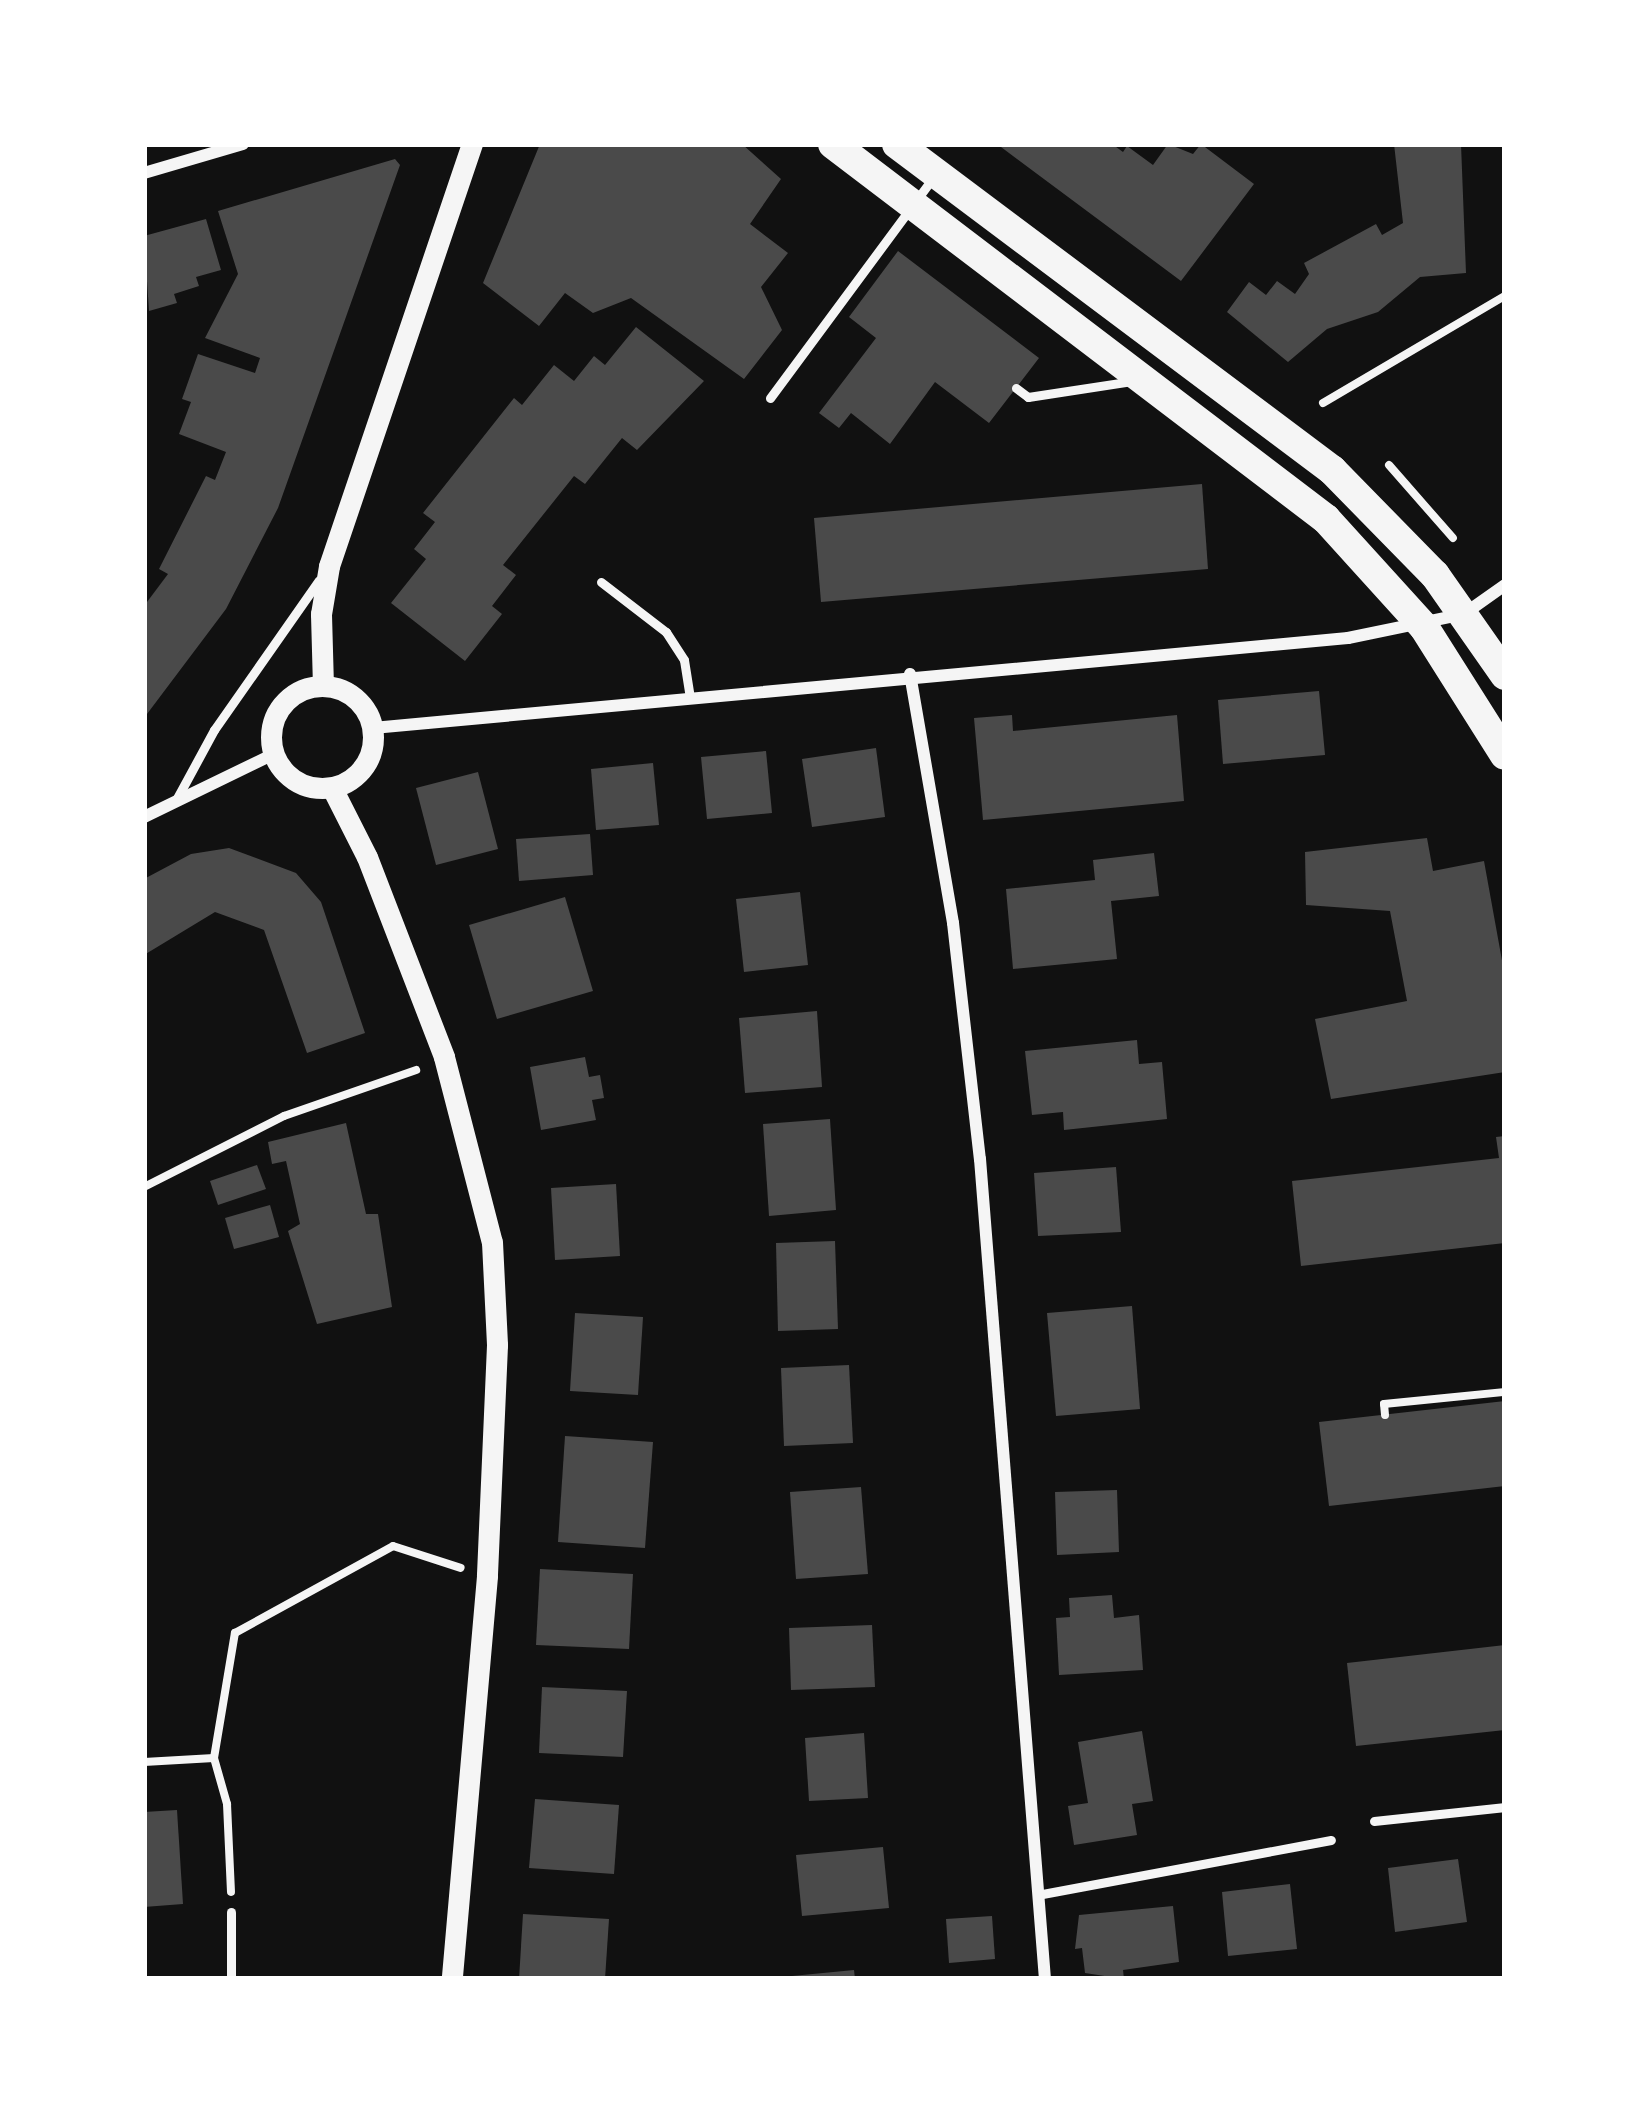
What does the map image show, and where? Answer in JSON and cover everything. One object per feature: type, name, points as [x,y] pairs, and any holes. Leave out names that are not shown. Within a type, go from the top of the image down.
[{"type":"main road","points":[[833,144],[1326,519],[1424,627],[1505,755]]},
{"type":"main road","points":[[896,144],[1332,470],[1464,614],[1505,675]]},
{"type":"street","points":[[144,173],[243,144]]},
{"type":"street","points":[[323,686],[321,614],[329,566],[472,144]]},
{"type":"street","points":[[373,728],[910,674],[1064,667],[1424,627],[1464,614],[1505,585]]},
{"type":"street","points":[[910,674],[953,923],[980,1159],[1045,1979]]},
{"type":"street","points":[[323,686],[350,694],[373,728],[364,766],[332,788],[290,778],[274,754],[281,707],[323,686]]},
{"type":"street","points":[[144,817],[274,754]]},
{"type":"street","points":[[332,788],[367,857],[443,1057],[472,1151],[496,1292],[487,1576],[452,1979]]},
{"type":"lane","points":[[770,398],[937,172]]},
{"type":"lane","points":[[860,274],[874,284]]},
{"type":"lane","points":[[1016,388],[1028,398],[1143,376]]},
{"type":"lane","points":[[176,800],[214,730],[329,566]]},
{"type":"lane","points":[[601,582],[666,632],[685,660],[690,699]]},
{"type":"lane","points":[[1374,1821],[1505,1807]]},
{"type":"lane","points":[[1037,1895],[1331,1840]]},
{"type":"lane","points":[[231,1912],[231,1979]]},
{"type":"path","points":[[1323,403],[1505,296]]},
{"type":"path","points":[[144,1187],[284,1116],[368,1093],[443,1057]]},
{"type":"path","points":[[1385,1415],[1384,1404],[1482,1399],[1505,1392]]},
{"type":"path","points":[[231,1912],[227,1804],[214,1759],[236,1633],[393,1546],[487,1576]]},
{"type":"path","points":[[144,1762],[214,1759]]},
{"type":"building","points":[[540,144],[742,144],[781,179],[750,224],[788,253],[761,287],[782,330],[744,379],[631,298],[593,313],[565,293],[539,326],[483,283]]},
{"type":"building","points":[[997,144],[1112,144],[1123,152],[1127,146],[1153,165],[1168,144],[1193,154],[1201,144],[1254,184],[1181,281]]},
{"type":"building","points":[[1394,144],[1461,144],[1466,273],[1420,277],[1378,312],[1327,329],[1288,362],[1227,312],[1249,282],[1266,295],[1277,281],[1295,294],[1309,274],[1304,263],[1376,224],[1382,235],[1403,223]]},
{"type":"building","points":[[395,159],[400,165],[278,508],[226,609],[144,718],[144,606],[168,574],[159,569],[206,476],[215,480],[226,452],[179,434],[191,402],[182,399],[198,354],[255,373],[260,358],[205,338],[238,274],[218,211]]},
{"type":"building","points":[[206,219],[221,270],[196,277],[199,286],[174,294],[177,303],[149,311],[144,236]]},
{"type":"building","points":[[898,251],[1039,358],[989,423],[935,382],[890,444],[851,413],[839,428],[819,413],[876,338],[849,317]]},
{"type":"building","points":[[636,327],[704,381],[637,450],[622,438],[585,484],[574,476],[503,565],[516,575],[492,606],[502,614],[465,661],[391,603],[426,559],[414,549],[435,522],[423,513],[514,398],[522,405],[554,365],[574,381],[594,356],[605,365]]},
{"type":"building","points":[[1202,484],[1208,569],[821,602],[814,518]]},
{"type":"building","points":[[1319,691],[1325,755],[1223,764],[1218,700]]},
{"type":"building","points":[[1012,715],[1013,731],[1177,715],[1184,801],[983,820],[974,718]]},
{"type":"building","points":[[876,748],[885,817],[812,827],[802,759]]},
{"type":"building","points":[[766,751],[772,813],[707,819],[701,757]]},
{"type":"building","points":[[653,763],[659,825],[596,830],[591,769]]},
{"type":"building","points":[[478,772],[498,849],[436,865],[416,788]]},
{"type":"building","points":[[590,834],[593,875],[519,881],[516,839]]},
{"type":"building","points":[[1427,838],[1433,871],[1484,861],[1505,977],[1505,1072],[1331,1099],[1315,1019],[1407,1001],[1390,911],[1306,905],[1305,852]]},
{"type":"building","points":[[229,848],[296,873],[321,902],[365,1033],[307,1053],[264,930],[215,912],[144,955],[144,879],[191,854]]},
{"type":"building","points":[[1154,853],[1159,896],[1111,901],[1117,959],[1013,969],[1006,889],[1095,880],[1093,860]]},
{"type":"building","points":[[800,892],[808,965],[744,972],[736,899]]},
{"type":"building","points":[[565,897],[593,991],[497,1019],[469,925]]},
{"type":"building","points":[[817,1011],[822,1087],[745,1093],[739,1018]]},
{"type":"building","points":[[1137,1040],[1139,1064],[1162,1062],[1167,1119],[1064,1130],[1063,1112],[1032,1115],[1025,1051]]},
{"type":"building","points":[[585,1057],[589,1077],[600,1075],[604,1098],[592,1100],[596,1120],[541,1130],[530,1067]]},
{"type":"building","points":[[830,1119],[836,1210],[769,1216],[763,1124]]},
{"type":"building","points":[[346,1123],[366,1214],[378,1214],[392,1307],[317,1324],[288,1231],[300,1224],[286,1161],[272,1164],[268,1142]]},
{"type":"building","points":[[1505,1136],[1505,1243],[1301,1266],[1292,1181],[1499,1158],[1496,1137]]},
{"type":"building","points":[[257,1165],[266,1189],[218,1205],[210,1181]]},
{"type":"building","points":[[1116,1167],[1121,1232],[1038,1236],[1034,1173]]},
{"type":"building","points":[[616,1184],[620,1256],[555,1260],[551,1188]]},
{"type":"building","points":[[270,1205],[279,1237],[234,1249],[225,1218]]},
{"type":"building","points":[[835,1241],[838,1329],[778,1331],[776,1243]]},
{"type":"building","points":[[1132,1306],[1140,1409],[1056,1416],[1047,1313]]},
{"type":"building","points":[[575,1313],[643,1317],[638,1395],[570,1391]]},
{"type":"building","points":[[849,1365],[853,1443],[784,1446],[781,1368]]},
{"type":"building","points":[[1505,1401],[1505,1486],[1329,1506],[1319,1422]]},
{"type":"building","points":[[565,1436],[653,1442],[645,1548],[558,1542]]},
{"type":"building","points":[[861,1487],[868,1574],[796,1579],[790,1492]]},
{"type":"building","points":[[1117,1490],[1119,1552],[1057,1555],[1055,1492]]},
{"type":"building","points":[[540,1569],[633,1574],[629,1649],[536,1645]]},
{"type":"building","points":[[1112,1595],[1114,1618],[1139,1615],[1143,1670],[1059,1675],[1056,1618],[1070,1617],[1069,1598]]},
{"type":"building","points":[[872,1625],[875,1687],[791,1690],[789,1628]]},
{"type":"building","points":[[1505,1645],[1505,1730],[1356,1746],[1347,1663]]},
{"type":"building","points":[[542,1687],[627,1691],[623,1757],[539,1753]]},
{"type":"building","points":[[1142,1731],[1153,1801],[1132,1804],[1137,1835],[1074,1845],[1068,1806],[1088,1803],[1078,1742]]},
{"type":"building","points":[[864,1733],[868,1798],[809,1801],[805,1738]]},
{"type":"building","points":[[535,1799],[619,1805],[614,1874],[529,1868]]},
{"type":"building","points":[[177,1810],[183,1904],[144,1907],[144,1812]]},
{"type":"building","points":[[883,1847],[889,1908],[802,1916],[796,1855]]},
{"type":"building","points":[[1458,1859],[1467,1922],[1395,1932],[1388,1868]]},
{"type":"building","points":[[1290,1884],[1297,1949],[1228,1956],[1222,1892]]},
{"type":"building","points":[[1173,1906],[1179,1962],[1123,1970],[1124,1979],[1085,1973],[1082,1948],[1075,1949],[1079,1915]]},
{"type":"building","points":[[523,1914],[609,1919],[605,1979],[519,1979]]},
{"type":"building","points":[[992,1916],[995,1959],[949,1963],[946,1919]]},
{"type":"building","points":[[854,1970],[855,1979],[792,1979],[792,1976]]}]
